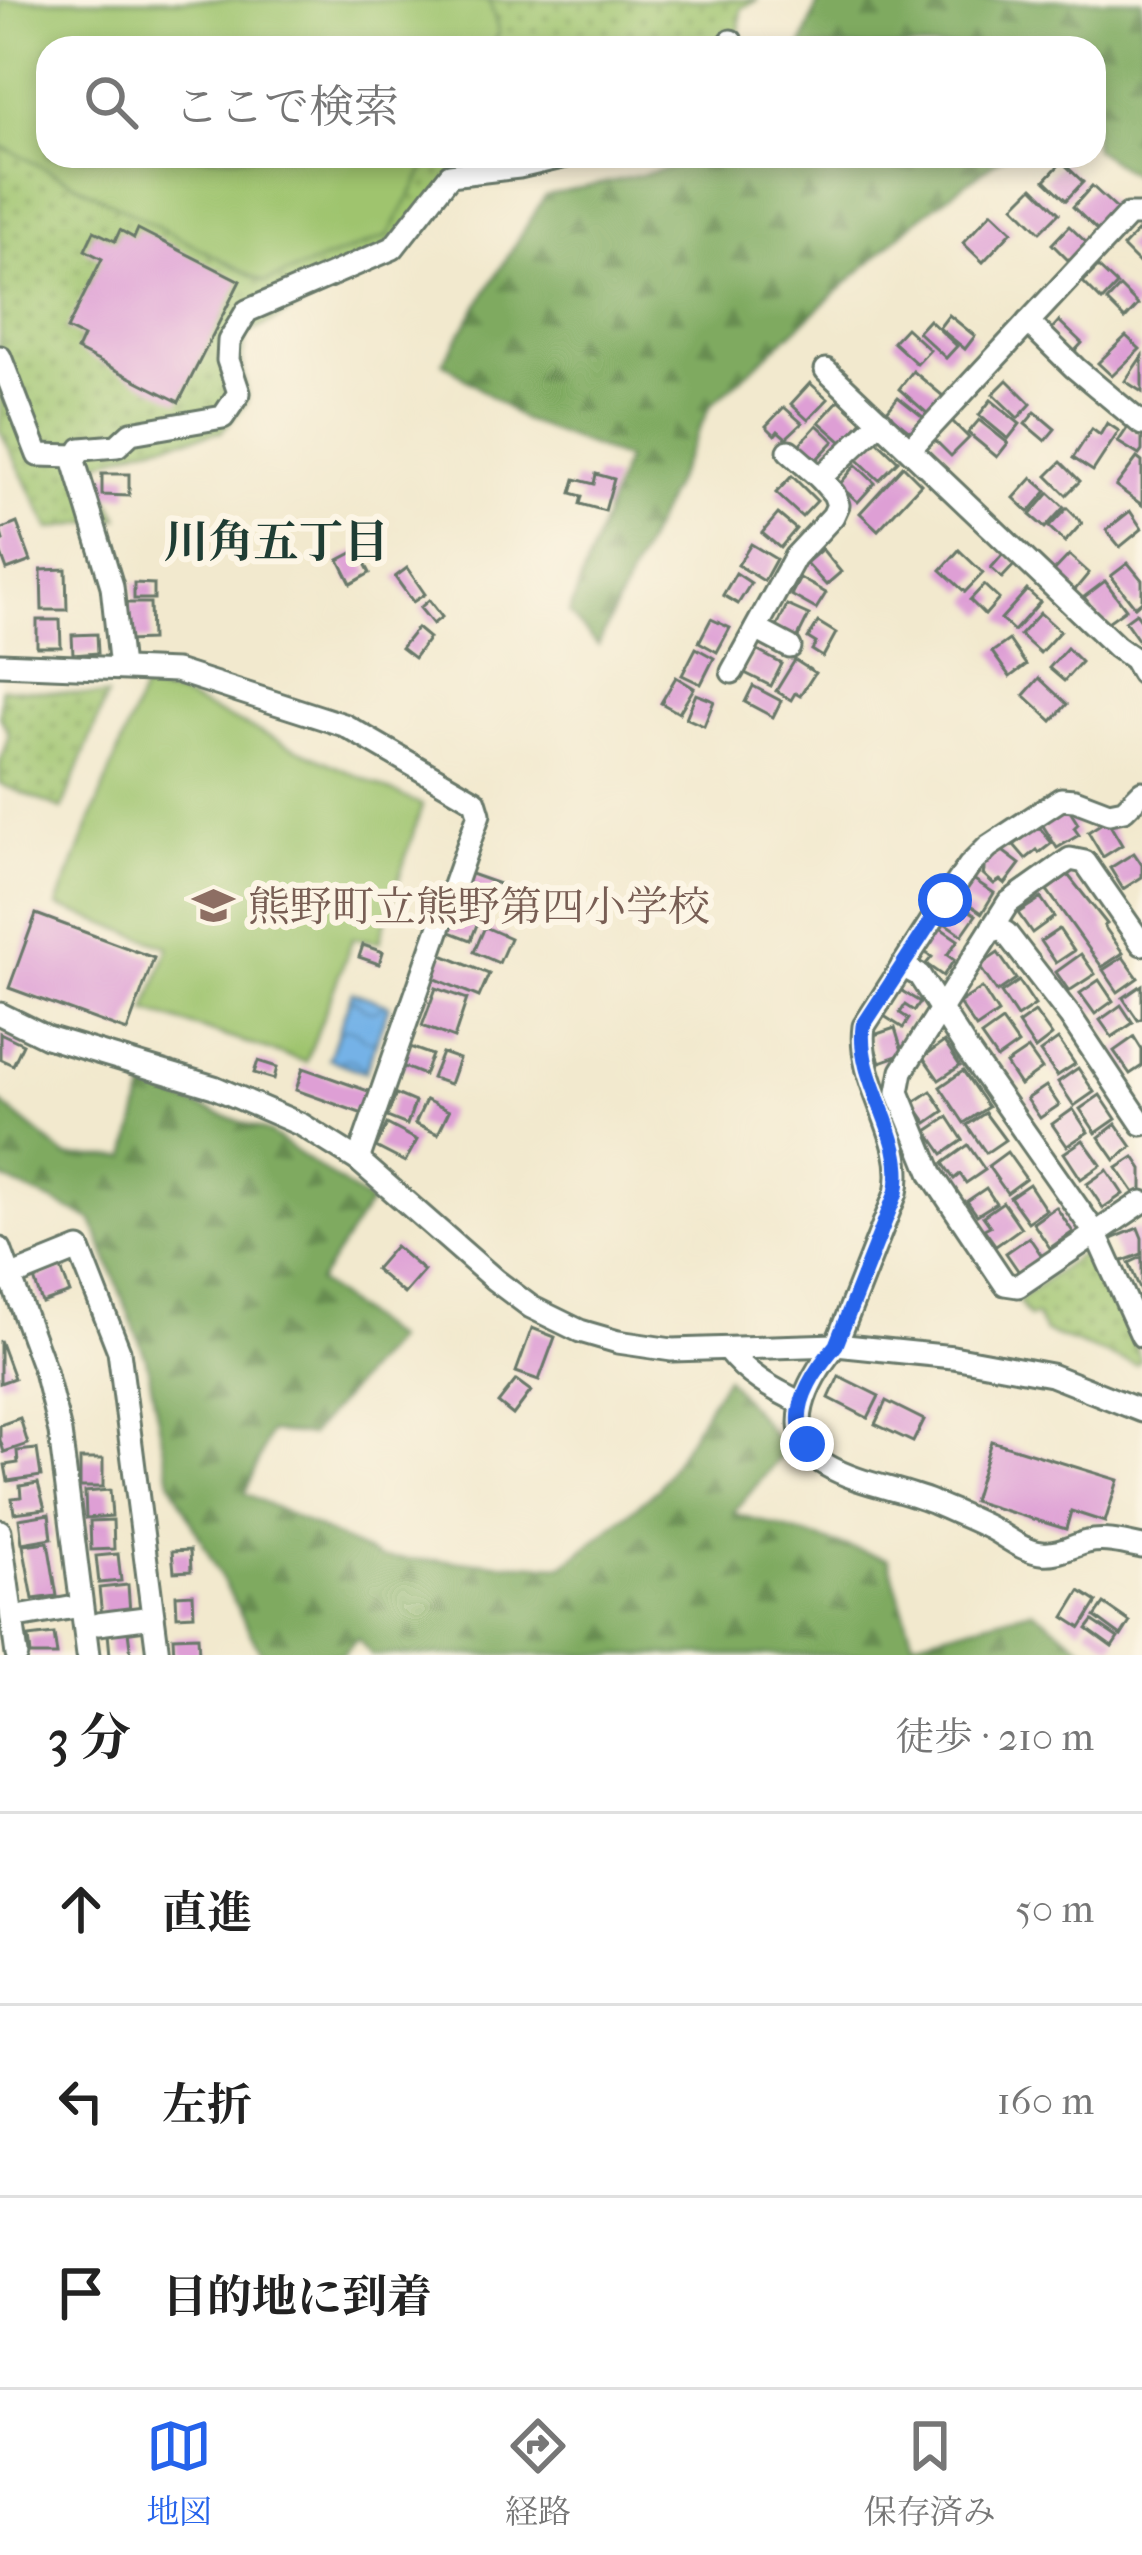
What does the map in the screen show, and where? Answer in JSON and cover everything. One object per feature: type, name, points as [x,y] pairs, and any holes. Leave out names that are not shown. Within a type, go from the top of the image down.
[{"type":"street","points":[[122,668],[112,586],[74,461],[81,449],[117,446],[131,433],[223,417],[239,393],[228,360],[229,341],[247,311],[393,248],[450,175],[504,168]]},
{"type":"street","points":[[910,448],[1128,215],[1142,214]]},
{"type":"street","points":[[1028,322],[1142,424]]},
{"type":"street","points":[[0,357],[38,455],[77,456]]},
{"type":"street","points":[[826,370],[1117,647],[1139,662]]},
{"type":"street","points":[[820,478],[881,421]]},
{"type":"street","points":[[732,672],[795,557],[838,505],[820,478],[789,452]]},
{"type":"street","points":[[756,629],[790,647]]},
{"type":"street","points":[[0,664],[176,671],[344,725],[475,801],[479,814],[358,1160]]},
{"type":"street","points":[[1142,792],[1124,810],[1109,813],[1061,799],[988,848],[969,866],[863,1026],[860,1049],[900,1176],[836,1345],[820,1365],[802,1403],[799,1423],[822,1463],[920,1497],[989,1527],[1025,1549],[1045,1554],[1090,1541],[1142,1547]]},
{"type":"street","points":[[1142,944],[1085,862],[1070,859],[1008,903],[902,1071],[898,1092],[932,1175],[1005,1284],[1018,1286],[1142,1202]]},
{"type":"street","points":[[993,926],[1006,933],[1070,1016],[1142,1124]]},
{"type":"street","points":[[902,966],[919,975],[1096,1234],[1142,1336]]},
{"type":"street","points":[[0,1013],[47,1037],[214,1087],[302,1125],[358,1160],[531,1307],[580,1331],[672,1350],[836,1345],[953,1357],[1051,1375],[1142,1411]]},
{"type":"street","points":[[0,1249],[6,1279],[45,1371],[60,1432],[88,1655]]},
{"type":"street","points":[[6,1279],[80,1249],[119,1352],[158,1655]]},
{"type":"street","points":[[727,1349],[764,1385],[802,1403]]},
{"type":"street","points":[[0,1531],[17,1655]]},
{"type":"street","points":[[12,1618],[81,1606]]},
{"type":"street","points":[[98,1624],[153,1617]]},
{"type":"green space","points":[[0,0],[758,0],[741,8],[739,36],[36,36],[36,168],[568,168],[453,188],[398,262],[247,334],[242,357],[247,402],[221,432],[143,447],[90,466],[119,518],[50,529],[0,430]]},
{"type":"green space","points":[[0,0],[485,0],[499,33],[36,36],[36,164],[0,145]]},
{"type":"green space","points":[[819,0],[1142,0],[1142,181],[1106,157],[1106,36],[806,36]]},
{"type":"green space","points":[[44,168],[425,168],[388,236],[265,282]]},
{"type":"green space","points":[[671,168],[987,168],[921,216],[710,406],[598,645],[569,614],[626,459],[523,420],[443,362],[545,196]]},
{"type":"green space","points":[[2,688],[107,696],[62,809],[0,784],[9,734],[0,715]]},
{"type":"green space","points":[[143,689],[175,694],[422,805],[379,942],[353,938],[306,1062],[146,1011],[169,947],[57,906]]},
{"type":"green space","points":[[145,1087],[268,1132],[370,1203],[318,1282],[394,1340],[310,1435],[270,1432],[245,1493],[380,1558],[563,1566],[658,1489],[726,1377],[786,1450],[733,1513],[888,1559],[913,1641],[1032,1610],[1094,1655],[371,1655],[358,1638],[342,1655],[262,1655],[170,1480],[146,1358],[92,1220],[0,1177],[0,1102],[67,1157],[127,1157]]},
{"type":"green space","points":[[1082,1253],[1096,1256],[1141,1360],[1136,1365],[1045,1332],[1036,1315],[1029,1317],[1018,1301]]},
{"type":"water","points":[[352,992],[389,1005],[365,1072],[329,1059]]},
{"type":"building","points":[[1056,168],[1068,168],[1083,182],[1066,200],[1045,180]]},
{"type":"building","points":[[1092,186],[1120,212],[1100,233],[1073,207]]},
{"type":"building","points":[[1033,187],[1059,213],[1040,232],[1014,206]]},
{"type":"building","points":[[992,212],[1012,231],[983,262],[963,243]]},
{"type":"building","points":[[1069,226],[1089,245],[1072,264],[1052,244]]},
{"type":"building","points":[[1142,227],[1142,266],[1123,247]]},
{"type":"building","points":[[138,229],[240,281],[179,402],[77,350],[83,337],[67,329],[102,259],[85,250],[94,231],[115,241],[120,230],[134,238]]},
{"type":"building","points":[[1098,267],[1117,285],[1102,301],[1083,282]]},
{"type":"building","points":[[1120,287],[1138,305],[1125,319],[1107,301]]},
{"type":"building","points":[[949,315],[975,336],[965,349],[939,328]]},
{"type":"building","points":[[929,320],[957,346],[946,358],[918,332]]},
{"type":"building","points":[[1059,321],[1082,343],[1073,353],[1050,331]]},
{"type":"building","points":[[906,328],[930,350],[917,364],[893,342]]},
{"type":"building","points":[[1126,336],[1140,349],[1112,376],[1098,363]]},
{"type":"building","points":[[1142,356],[1142,392],[1125,381]]},
{"type":"building","points":[[913,371],[943,396],[928,414],[899,389]]},
{"type":"building","points":[[1007,380],[1031,404],[1018,418],[993,394]]},
{"type":"building","points":[[810,383],[828,399],[808,420],[791,404]]},
{"type":"building","points":[[898,397],[923,417],[911,432],[886,412]]},
{"type":"building","points":[[839,400],[862,421],[843,443],[819,422]]},
{"type":"building","points":[[991,400],[1020,424],[1008,439],[979,415]]},
{"type":"building","points":[[784,407],[802,423],[786,438],[766,426]]},
{"type":"building","points":[[1035,412],[1055,429],[1045,441],[1025,424]]},
{"type":"building","points":[[979,420],[1008,443],[997,457],[968,433]]},
{"type":"building","points":[[952,421],[969,438],[951,456],[934,439]]},
{"type":"building","points":[[1107,423],[1119,431],[1093,471],[1073,458],[1092,429],[1100,435]]},
{"type":"building","points":[[817,425],[834,441],[813,463],[797,447]]},
{"type":"building","points":[[1128,427],[1142,436],[1139,455],[1118,442]]},
{"type":"building","points":[[876,440],[898,461],[879,480],[857,459]]},
{"type":"building","points":[[1137,458],[1142,462],[1142,505],[1116,486]]},
{"type":"building","points":[[1061,462],[1080,481],[1066,495],[1047,476]]},
{"type":"building","points":[[856,465],[875,483],[858,502],[839,485]]},
{"type":"building","points":[[903,466],[921,484],[878,530],[860,513]]},
{"type":"building","points":[[102,474],[129,474],[129,496],[102,495]]},
{"type":"building","points":[[596,474],[614,479],[605,511],[580,504],[582,496],[571,493],[575,479],[594,484]]},
{"type":"building","points":[[792,476],[817,501],[802,517],[776,493]]},
{"type":"building","points":[[1032,478],[1047,491],[1029,512],[1014,498]]},
{"type":"building","points":[[1049,493],[1064,507],[1045,528],[1030,515]]},
{"type":"building","points":[[1067,508],[1082,523],[1065,542],[1049,527]]},
{"type":"building","points":[[1130,511],[1142,529],[1120,547],[1106,530]]},
{"type":"building","points":[[778,514],[796,529],[780,548],[762,533]]},
{"type":"building","points":[[17,523],[31,561],[7,570],[0,551],[0,530]]},
{"type":"building","points":[[751,544],[776,559],[764,581],[738,565]]},
{"type":"building","points":[[822,549],[841,572],[826,585],[806,563]]},
{"type":"building","points":[[358,550],[370,573],[351,584],[339,560]]},
{"type":"building","points":[[959,550],[983,573],[965,592],[941,570]]},
{"type":"building","points":[[1004,553],[1015,564],[1002,578],[991,568]]},
{"type":"building","points":[[1069,555],[1089,573],[1074,591],[1053,572]]},
{"type":"building","points":[[1128,563],[1142,580],[1142,601],[1135,607],[1111,576]]},
{"type":"building","points":[[407,568],[425,594],[413,602],[395,577]]},
{"type":"building","points":[[66,569],[67,610],[42,610],[41,570]]},
{"type":"building","points":[[736,573],[751,583],[738,604],[723,595]]},
{"type":"building","points":[[800,578],[826,593],[816,609],[791,595]]},
{"type":"building","points":[[1105,581],[1126,609],[1105,624],[1084,597]]},
{"type":"building","points":[[134,583],[154,584],[154,599],[134,599]]},
{"type":"building","points":[[984,585],[999,599],[985,615],[970,600]]},
{"type":"building","points":[[1027,590],[1040,602],[1014,631],[1001,619]]},
{"type":"building","points":[[429,600],[442,617],[433,624],[420,608]]},
{"type":"building","points":[[126,603],[150,603],[151,640],[126,641]]},
{"type":"building","points":[[787,605],[809,615],[797,639],[776,629]]},
{"type":"building","points":[[1040,613],[1060,631],[1040,653],[1020,635]]},
{"type":"building","points":[[1136,613],[1142,621],[1139,641],[1125,621]]},
{"type":"building","points":[[711,619],[730,628],[717,652],[699,642]]},
{"type":"building","points":[[37,620],[60,620],[61,647],[37,647]]},
{"type":"building","points":[[818,622],[836,633],[823,657],[812,650],[816,643],[808,638]]},
{"type":"building","points":[[417,628],[429,638],[414,658],[401,648]]},
{"type":"building","points":[[97,634],[98,653],[73,655],[72,635]]},
{"type":"building","points":[[1009,640],[1026,665],[1010,677],[992,652]]},
{"type":"building","points":[[696,648],[714,658],[701,684],[682,675]]},
{"type":"building","points":[[1067,648],[1081,662],[1064,681],[1049,668]]},
{"type":"building","points":[[756,650],[782,664],[771,686],[745,673]]},
{"type":"building","points":[[795,660],[815,673],[800,696],[795,693],[791,700],[776,691]]},
{"type":"building","points":[[676,677],[694,688],[679,713],[661,703]]},
{"type":"building","points":[[1039,678],[1067,704],[1052,721],[1024,695]]},
{"type":"building","points":[[753,686],[781,701],[773,717],[745,702]]},
{"type":"building","points":[[696,694],[714,701],[704,726],[686,718]]},
{"type":"building","points":[[1066,805],[1079,835],[1057,848],[1040,821]]},
{"type":"building","points":[[1107,820],[1122,845],[1103,857],[1088,832]]},
{"type":"building","points":[[1038,826],[1052,843],[1026,859],[1014,845]]},
{"type":"building","points":[[1000,849],[1020,864],[1005,884],[1000,880],[994,884],[980,867]]},
{"type":"building","points":[[1134,853],[1142,865],[1142,877],[1123,889],[1110,868]]},
{"type":"building","points":[[468,873],[502,885],[496,901],[463,888]]},
{"type":"building","points":[[1068,875],[1107,924],[1123,953],[1102,967],[1047,890]]},
{"type":"building","points":[[973,879],[994,893],[982,913],[960,898]]},
{"type":"building","points":[[1041,898],[1054,917],[1032,933],[1018,913]]},
{"type":"building","points":[[956,902],[976,915],[962,935],[943,922]]},
{"type":"building","points":[[452,912],[478,922],[471,940],[445,930]]},
{"type":"building","points":[[36,914],[154,958],[127,1031],[9,988]]},
{"type":"building","points":[[936,925],[958,940],[947,955],[954,960],[943,976],[926,964],[932,957],[919,948]]},
{"type":"building","points":[[485,927],[510,938],[499,963],[474,952]]},
{"type":"building","points":[[1059,929],[1074,951],[1056,963],[1041,941]]},
{"type":"building","points":[[363,945],[383,952],[379,964],[359,957]]},
{"type":"building","points":[[998,953],[1016,979],[997,992],[979,966]]},
{"type":"building","points":[[440,954],[489,974],[479,997],[431,977]]},
{"type":"building","points":[[1081,954],[1095,974],[1069,991],[1056,972]]},
{"type":"building","points":[[1123,957],[1138,978],[1118,992],[1103,970]]},
{"type":"building","points":[[1099,980],[1113,1001],[1095,1014],[1080,993]]},
{"type":"building","points":[[1019,981],[1035,1005],[1017,1017],[1001,993]]},
{"type":"building","points":[[1142,985],[1142,1018],[1138,1020],[1123,998]]},
{"type":"building","points":[[436,988],[467,999],[454,1038],[422,1026]]},
{"type":"building","points":[[982,988],[998,1013],[976,1028],[959,1003]]},
{"type":"building","points":[[900,990],[920,1002],[914,1011],[905,1005],[900,1013],[909,1019],[903,1028],[884,1016]]},
{"type":"building","points":[[1121,1005],[1133,1023],[1112,1037],[1100,1020]]},
{"type":"building","points":[[1035,1012],[1052,1036],[1035,1049],[1018,1024]]},
{"type":"building","points":[[1002,1021],[1018,1044],[997,1059],[981,1036]]},
{"type":"building","points":[[895,1028],[903,1054],[880,1062],[871,1036]]},
{"type":"building","points":[[0,1033],[23,1044],[13,1065],[0,1059]]},
{"type":"building","points":[[1134,1037],[1142,1050],[1142,1066],[1130,1074],[1114,1051]]},
{"type":"building","points":[[1058,1039],[1075,1064],[1057,1076],[1040,1052]]},
{"type":"building","points":[[944,1042],[960,1066],[939,1080],[923,1057]]},
{"type":"building","points":[[407,1046],[432,1055],[424,1075],[399,1065]]},
{"type":"building","points":[[1028,1049],[1042,1069],[1020,1085],[1006,1064]]},
{"type":"building","points":[[442,1053],[459,1059],[450,1084],[432,1078]]},
{"type":"building","points":[[258,1061],[277,1067],[274,1079],[254,1073]]},
{"type":"building","points":[[303,1068],[371,1092],[363,1114],[296,1090]]},
{"type":"building","points":[[1078,1068],[1094,1092],[1074,1106],[1058,1082]]},
{"type":"building","points":[[963,1071],[988,1107],[964,1123],[940,1087]]},
{"type":"building","points":[[1046,1086],[1059,1105],[1040,1118],[1027,1099]]},
{"type":"building","points":[[931,1091],[944,1111],[927,1123],[913,1103]]},
{"type":"building","points":[[396,1094],[415,1102],[407,1125],[387,1117]]},
{"type":"building","points":[[1100,1095],[1116,1119],[1096,1133],[1080,1109]]},
{"type":"building","points":[[426,1100],[449,1111],[438,1134],[415,1124]]},
{"type":"building","points":[[1073,1109],[1088,1132],[1067,1146],[1052,1124]]},
{"type":"building","points":[[985,1113],[1005,1140],[986,1153],[967,1125]]},
{"type":"building","points":[[948,1117],[963,1140],[943,1154],[927,1131]]},
{"type":"building","points":[[387,1124],[417,1140],[405,1162],[376,1147]]},
{"type":"building","points":[[1116,1124],[1132,1147],[1115,1160],[1099,1137]]},
{"type":"building","points":[[1083,1140],[1101,1165],[1081,1179],[1064,1153]]},
{"type":"building","points":[[968,1145],[985,1170],[966,1183],[960,1174],[954,1179],[943,1163]]},
{"type":"building","points":[[1007,1152],[1026,1179],[1007,1193],[988,1166]]},
{"type":"building","points":[[1134,1157],[1142,1169],[1142,1190],[1135,1194],[1117,1168]]},
{"type":"building","points":[[1107,1170],[1123,1194],[1103,1208],[1087,1184]]},
{"type":"building","points":[[1029,1184],[1046,1210],[1028,1222],[1010,1197]]},
{"type":"building","points":[[986,1188],[996,1203],[977,1215],[967,1201]]},
{"type":"building","points":[[1003,1202],[1021,1228],[996,1246],[984,1229],[990,1226],[983,1216]]},
{"type":"building","points":[[1056,1207],[1073,1232],[1050,1248],[1033,1223]]},
{"type":"building","points":[[1138,1228],[1142,1254],[1120,1262],[1111,1239]]},
{"type":"building","points":[[1029,1237],[1042,1256],[1019,1272],[1006,1253]]},
{"type":"building","points":[[395,1246],[424,1271],[404,1294],[375,1269]]},
{"type":"building","points":[[1142,1257],[1142,1294],[1129,1263]]},
{"type":"building","points":[[61,1269],[70,1293],[42,1303],[34,1279]]},
{"type":"building","points":[[532,1328],[555,1337],[539,1380],[516,1372]]},
{"type":"building","points":[[0,1340],[14,1378],[0,1383]]},
{"type":"building","points":[[839,1376],[879,1396],[868,1418],[829,1398]]},
{"type":"building","points":[[516,1380],[531,1391],[513,1415],[498,1403]]},
{"type":"building","points":[[886,1401],[924,1420],[913,1442],[875,1424]]},
{"type":"building","points":[[20,1418],[28,1444],[4,1452],[0,1425]]},
{"type":"building","points":[[991,1441],[1118,1480],[1105,1522],[1071,1511],[1066,1529],[973,1501]]},
{"type":"building","points":[[37,1449],[41,1476],[8,1481],[5,1465],[18,1463],[17,1451]]},
{"type":"building","points":[[80,1459],[103,1459],[103,1487],[80,1487]]},
{"type":"building","points":[[38,1483],[45,1509],[14,1513],[12,1498],[21,1497],[20,1486]]},
{"type":"building","points":[[110,1490],[112,1516],[86,1518],[85,1492]]},
{"type":"building","points":[[49,1514],[52,1538],[22,1543],[19,1519]]},
{"type":"building","points":[[113,1520],[114,1549],[91,1550],[90,1521]]},
{"type":"building","points":[[48,1542],[57,1596],[33,1599],[23,1545]]},
{"type":"building","points":[[190,1550],[191,1571],[174,1572],[172,1551]]},
{"type":"building","points":[[118,1554],[121,1581],[99,1583],[96,1556]]},
{"type":"building","points":[[128,1585],[130,1613],[102,1616],[99,1588]]},
{"type":"building","points":[[1080,1591],[1097,1602],[1081,1628],[1064,1617]]},
{"type":"building","points":[[193,1594],[194,1615],[177,1616],[176,1595]]},
{"type":"building","points":[[1104,1604],[1130,1622],[1121,1636],[1095,1617]]},
{"type":"building","points":[[1093,1621],[1118,1638],[1112,1647],[1087,1629]]},
{"type":"building","points":[[128,1631],[131,1655],[110,1655],[108,1633]]},
{"type":"building","points":[[54,1634],[57,1655],[31,1655],[29,1637]]},
{"type":"building","points":[[198,1636],[199,1655],[174,1655],[173,1637]]},
{"type":"place","name":"熊野町立熊野第四小学校","points":[[214,906]]},
{"type":"district","name":"川角五丁目","points":[[276,541]]},
{"type":"route","points":[[807,1444],[799,1423],[805,1394],[836,1345],[900,1176],[860,1049],[863,1026],[945,900]]}]
